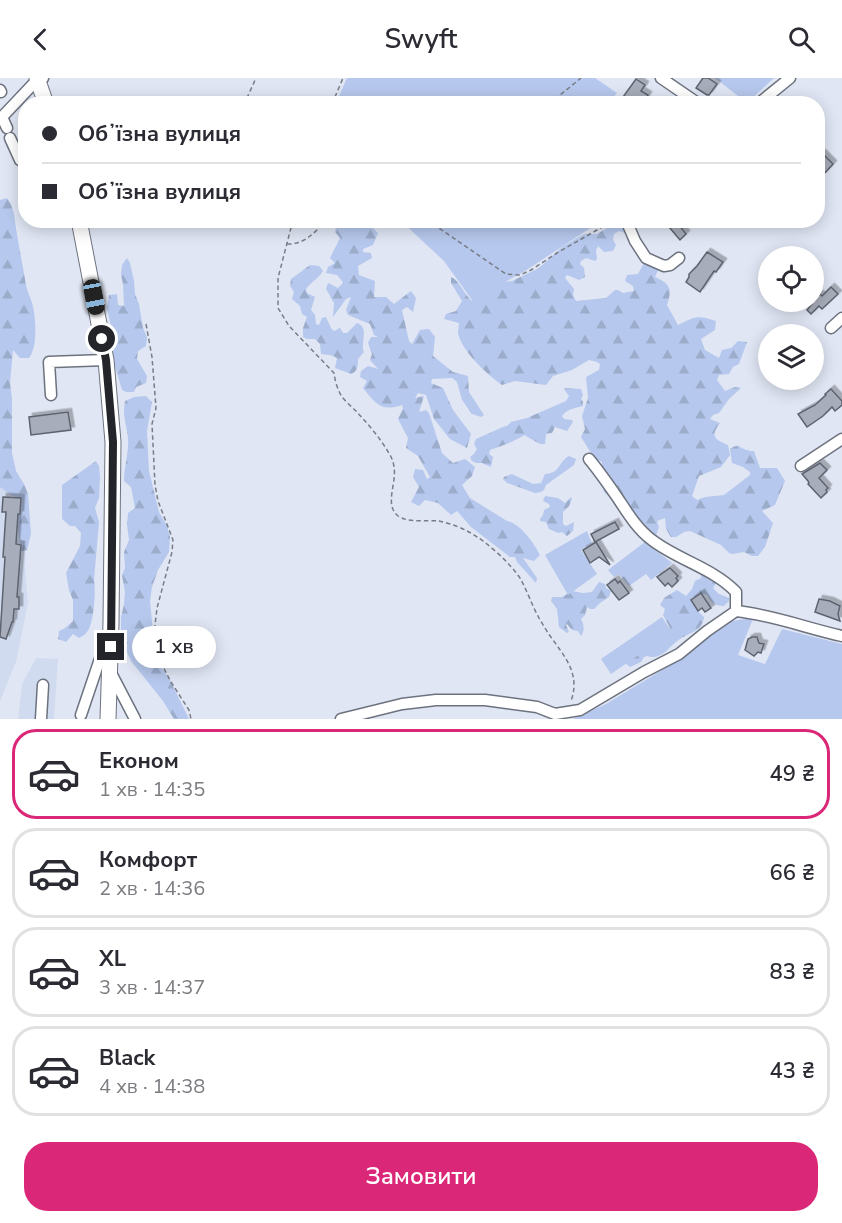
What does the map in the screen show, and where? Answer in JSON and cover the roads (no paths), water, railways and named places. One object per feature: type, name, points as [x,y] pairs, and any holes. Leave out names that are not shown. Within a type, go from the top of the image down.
[{"type":"highway","points":[[39,79],[44,96]]},
{"type":"highway","points":[[81,228],[106,360],[113,442],[108,719]]},
{"type":"street","points":[[661,78],[687,96]]},
{"type":"street","points":[[768,96],[790,78]]},
{"type":"street","points":[[22,96],[39,79]]},
{"type":"street","points":[[18,101],[2,117],[18,155]]},
{"type":"street","points":[[629,228],[646,258],[664,267],[679,258]]},
{"type":"street","points":[[831,328],[842,318]]},
{"type":"street","points":[[51,395],[49,362],[106,360]]},
{"type":"street","points":[[801,466],[842,439]]},
{"type":"street","points":[[589,459],[635,523],[652,540],[703,568],[736,592],[736,611]]},
{"type":"street","points":[[341,719],[402,704],[458,699],[537,707],[555,717],[580,710],[679,654],[736,611],[771,616],[842,636]]},
{"type":"street","points":[[81,715],[111,623]]},
{"type":"street","points":[[110,670],[135,719]]},
{"type":"street","points":[[41,719],[43,685]]}]
